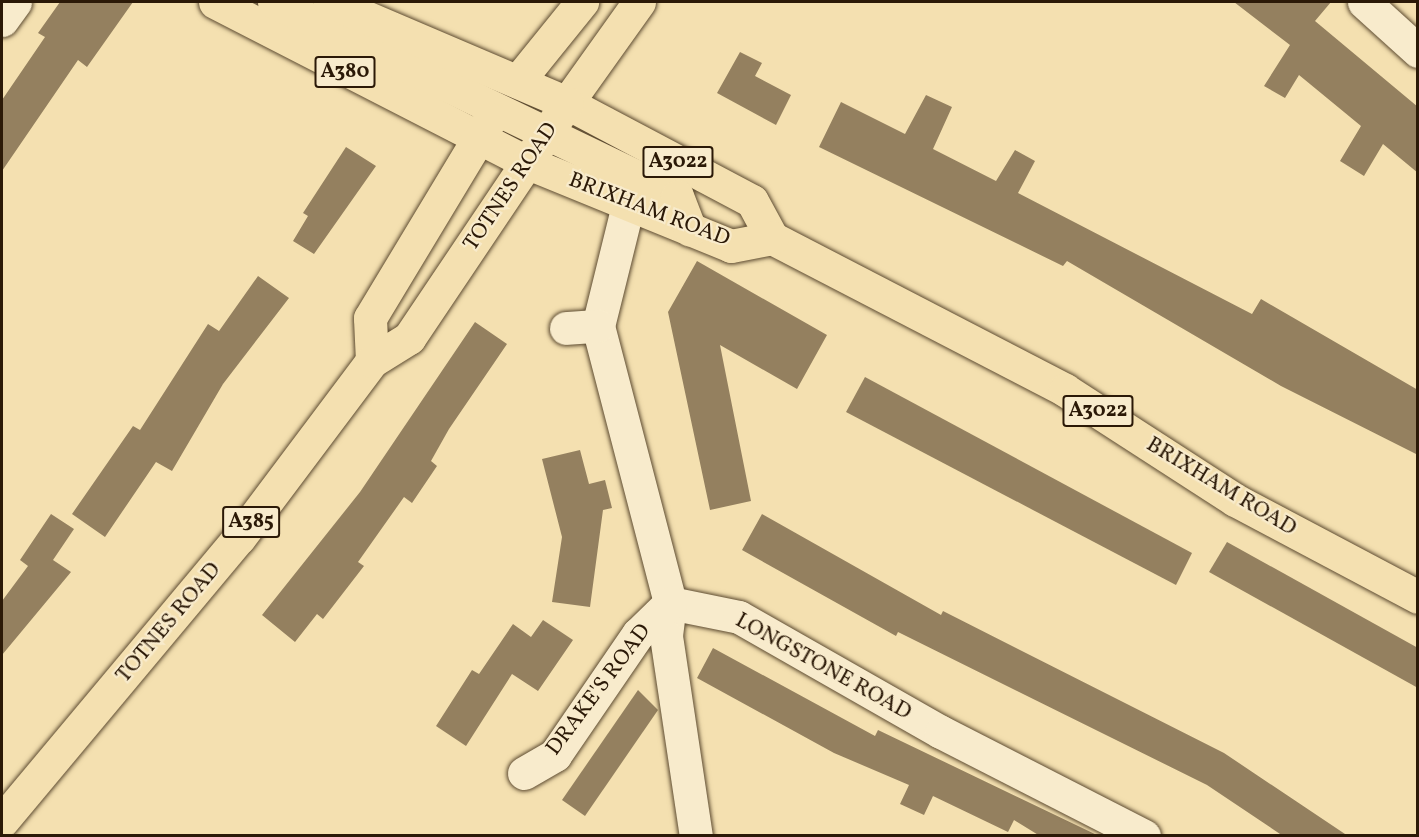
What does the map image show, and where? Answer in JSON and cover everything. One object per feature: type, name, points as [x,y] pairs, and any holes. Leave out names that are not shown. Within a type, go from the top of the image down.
[{"type":"main road","name":"A380","points":[[215,2],[528,163]]},
{"type":"main road","points":[[274,2],[678,196],[690,230]]},
{"type":"main road","name":"A380","points":[[330,2],[567,104]]},
{"type":"main road","points":[[372,361],[370,318],[477,137],[497,108],[582,2]]},
{"type":"main road","name":"TOTNES ROAD","points":[[2,821],[239,538],[372,361],[409,338],[639,2]]},
{"type":"main road","name":"BRIXHAM ROAD","points":[[567,104],[752,201],[772,238],[1065,390],[1235,500],[1418,597]]},
{"type":"main road","name":"BRIXHAM ROAD","points":[[528,163],[731,246],[772,238]]},
{"type":"street","points":[[2,20],[15,2]]},
{"type":"street","points":[[1364,2],[1418,51]]},
{"type":"street","points":[[628,205],[603,290],[598,326],[670,603],[666,636],[696,836]]},
{"type":"street","points":[[566,328],[598,326]]},
{"type":"street","name":"DRAKE'S ROAD","points":[[524,773],[555,755],[638,634],[670,603]]},
{"type":"street","name":"LONGSTONE ROAD","points":[[670,603],[739,617],[941,732],[1144,836]]},
{"type":"building","points":[[60,2],[133,2],[87,67],[78,60],[2,171],[2,100],[45,37],[38,33]]},
{"type":"building","points":[[1234,2],[1331,2],[1315,21],[1418,107],[1418,173],[1383,144],[1364,176],[1340,161],[1361,126],[1299,75],[1285,98],[1264,86],[1290,45]]},
{"type":"building","points":[[740,52],[762,63],[755,76],[791,95],[776,125],[717,93]]},
{"type":"building","points":[[926,95],[952,107],[933,149],[996,181],[1015,150],[1035,161],[1018,193],[1252,314],[1261,299],[1418,390],[1418,455],[1281,386],[1067,261],[1063,266],[819,147],[841,102],[905,134]]},
{"type":"building","points":[[346,147],[376,166],[314,254],[293,241],[308,216],[303,213]]},
{"type":"building","points":[[697,261],[827,335],[797,389],[720,345],[751,501],[710,510],[668,312]]},
{"type":"building","points":[[258,276],[289,298],[223,384],[172,471],[156,462],[105,537],[72,514],[133,426],[140,430],[208,324],[219,331]]},
{"type":"building","points":[[475,322],[507,344],[449,429],[431,461],[437,466],[412,503],[404,497],[358,562],[364,566],[323,619],[317,614],[295,642],[262,615],[360,492]]},
{"type":"building","points":[[865,377],[1192,553],[1176,585],[846,412]]},
{"type":"building","points":[[580,450],[589,484],[605,480],[612,508],[603,510],[590,607],[552,602],[562,537],[542,459]]},
{"type":"building","points":[[51,514],[74,529],[53,560],[71,572],[2,655],[2,601],[28,566],[20,560]]},
{"type":"building","points":[[762,514],[941,615],[943,611],[1224,753],[1348,836],[1283,836],[1207,785],[898,632],[896,636],[742,550]]},
{"type":"building","points":[[1227,542],[1418,648],[1418,688],[1209,572]]},
{"type":"building","points":[[543,620],[573,640],[538,691],[512,674],[466,746],[436,726],[472,670],[479,674],[513,624],[531,637]]},
{"type":"building","points":[[713,648],[875,736],[878,730],[1099,836],[1040,836],[1014,820],[1008,832],[933,796],[924,815],[900,804],[909,785],[834,753],[697,678]]},
{"type":"building","points":[[638,690],[658,710],[585,816],[562,800]]}]
